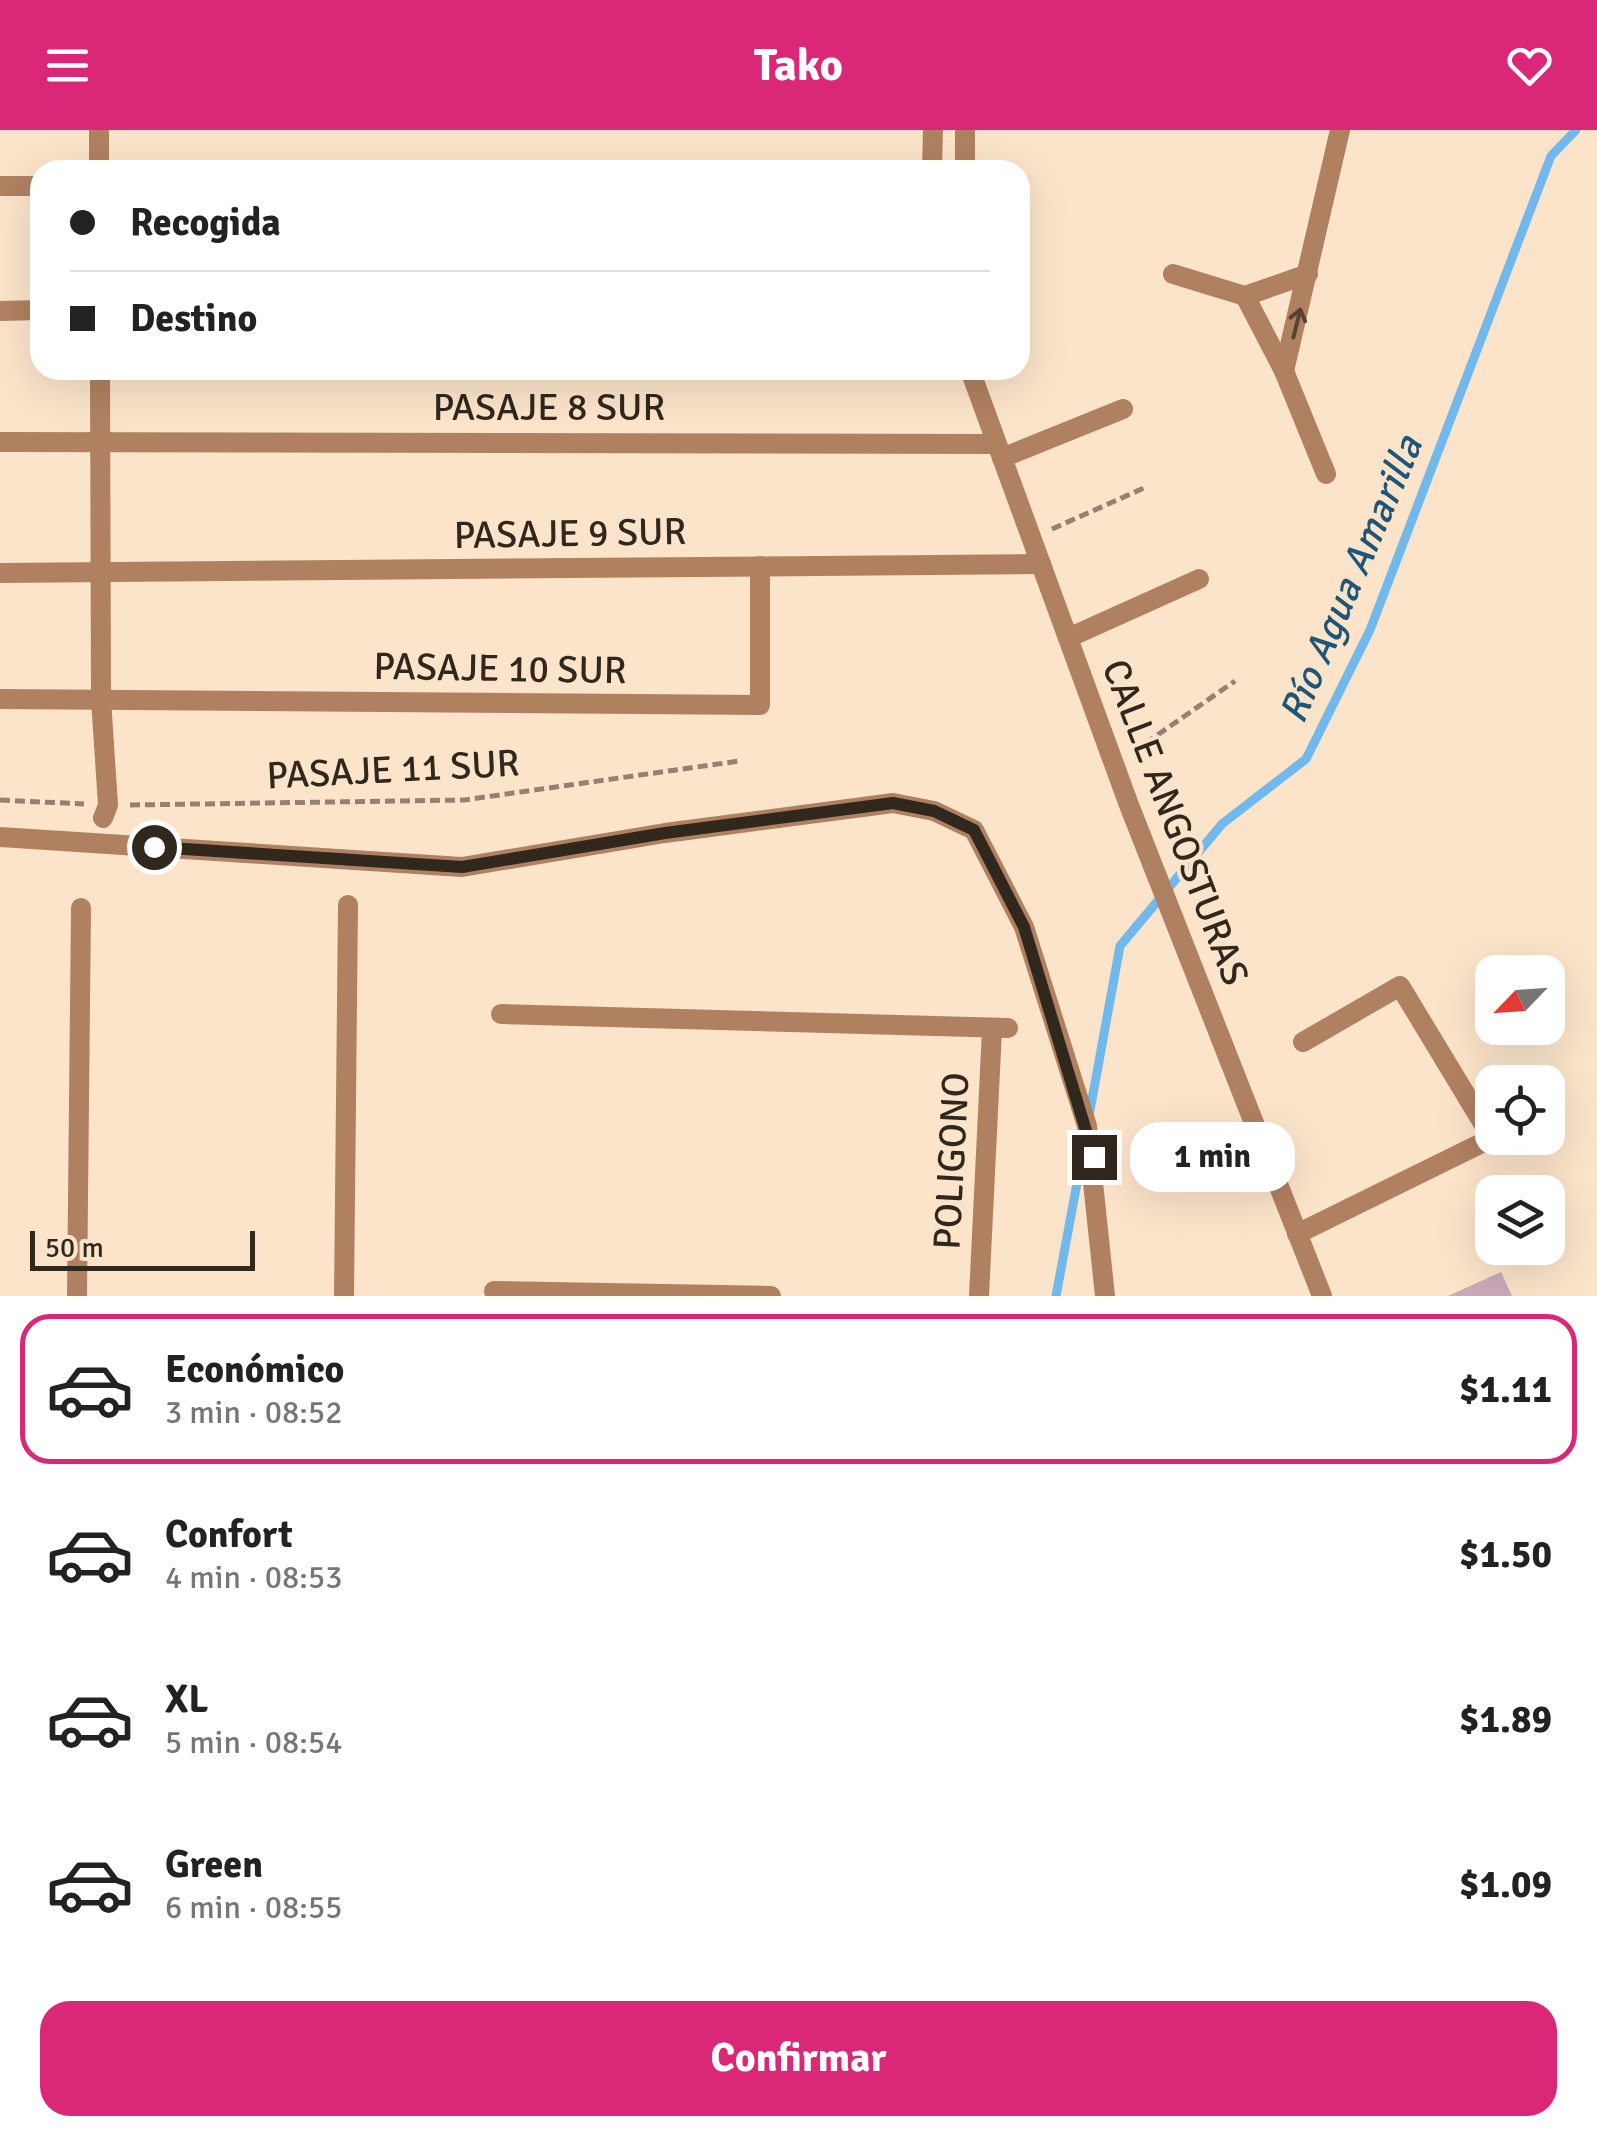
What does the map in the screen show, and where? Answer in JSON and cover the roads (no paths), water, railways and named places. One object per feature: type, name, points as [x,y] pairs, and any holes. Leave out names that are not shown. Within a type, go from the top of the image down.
[{"type":"street","points":[[99,130],[100,160]]},
{"type":"street","points":[[932,160],[933,130]]},
{"type":"street","points":[[965,160],[966,130]]},
{"type":"street","points":[[1284,371],[1340,130]]},
{"type":"street","points":[[0,186],[30,186]]},
{"type":"street","points":[[1174,274],[1245,296],[1308,274]]},
{"type":"street","points":[[1245,296],[1284,371],[1326,474]]},
{"type":"street","points":[[0,311],[30,310]]},
{"type":"street","points":[[100,380],[105,811]]},
{"type":"street","name":"CALLE ANGOSTURAS","points":[[974,380],[1114,765],[1322,1296]]},
{"type":"street","points":[[999,451],[1123,409]]},
{"type":"street","name":"PASAJE 8 SUR","points":[[0,442],[999,451]]},
{"type":"street","name":"PASAJE 9 SUR","points":[[0,572],[1041,564]]},
{"type":"street","name":"PASAJE 10 SUR","points":[[101,699],[760,705],[760,566]]},
{"type":"street","points":[[1068,638],[1199,579]]},
{"type":"street","points":[[0,699],[101,699]]},
{"type":"street","points":[[0,837],[462,867],[665,833],[893,803],[934,811],[974,830],[1024,927],[1087,1126],[1106,1296]]},
{"type":"street","points":[[344,1296],[348,906]]},
{"type":"street","points":[[76,1296],[81,908]]},
{"type":"street","points":[[1297,1234],[1492,1138],[1400,986],[1302,1042]]},
{"type":"street","name":"POLIGONO","points":[[501,1014],[1000,1029],[980,1296]]},
{"type":"street","points":[[494,1291],[771,1296]]},
{"type":"waterway","name":"Río Agua Amarilla","points":[[1089,1116],[1120,946],[1222,824],[1306,759],[1370,630],[1551,156],[1576,130]]},
{"type":"waterway","name":"Río Agua Amarilla","points":[[1056,1296],[1083,1151]]}]
